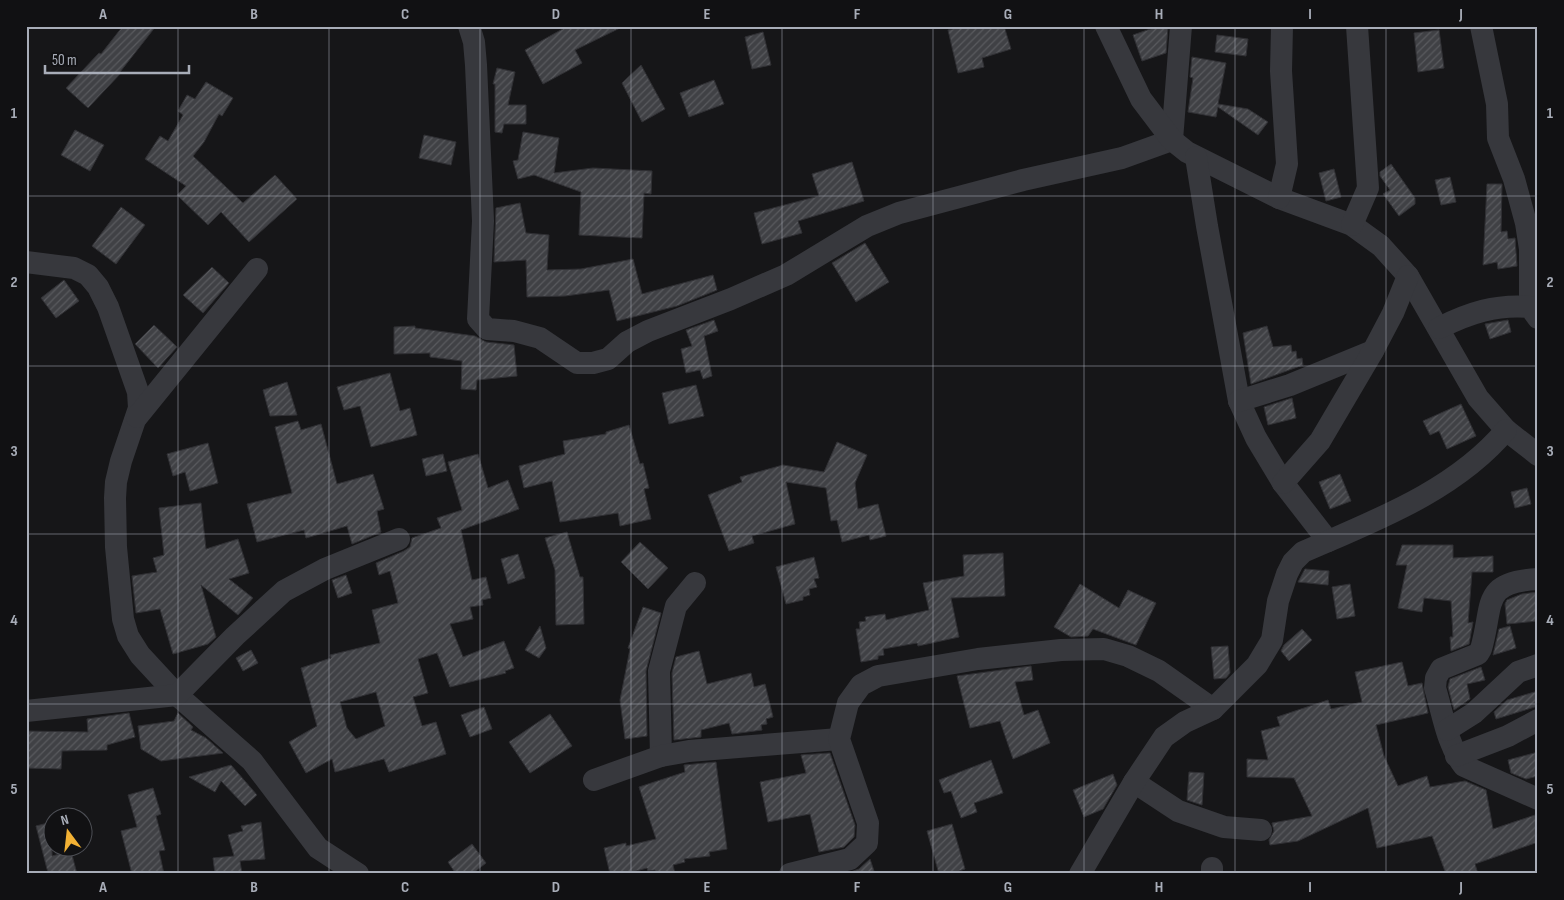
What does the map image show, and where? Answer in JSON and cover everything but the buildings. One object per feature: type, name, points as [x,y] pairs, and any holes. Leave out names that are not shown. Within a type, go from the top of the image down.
[{"type":"street","points":[[469,26],[474,42],[476,65],[483,221],[478,319],[487,329],[514,331],[540,338],[577,363],[593,363],[608,359],[626,342],[648,331],[732,299],[786,275],[867,226],[899,213],[1023,180],[1122,158],[1172,140]]},
{"type":"street","points":[[1106,26],[1141,99],[1172,140],[1196,157],[1279,198],[1352,225],[1382,246],[1408,276],[1478,398],[1506,430],[1538,455]]},
{"type":"street","points":[[1172,140],[1181,26]]},
{"type":"street","points":[[1279,198],[1287,164],[1281,71],[1282,26]]},
{"type":"street","points":[[1352,225],[1368,188],[1357,26]]},
{"type":"street","points":[[1438,328],[1460,317],[1487,308],[1508,305],[1534,313],[1530,249],[1526,223],[1514,179],[1498,138],[1497,104],[1481,26]]},
{"type":"street","points":[[1196,157],[1239,401],[1256,438],[1283,483],[1328,541]]},
{"type":"street","points":[[26,262],[79,269],[98,287],[138,392],[140,401],[121,461],[115,490],[116,547],[123,619],[128,636],[140,654],[177,695],[252,760],[318,848],[358,874]]},
{"type":"street","points":[[136,417],[257,269]]},
{"type":"street","points":[[1283,483],[1320,441],[1373,351],[1393,313],[1408,276]]},
{"type":"street","points":[[1239,401],[1290,385],[1373,351]]},
{"type":"street","points":[[1080,874],[1134,782],[1164,737],[1185,722],[1213,709],[1257,665],[1272,640],[1278,600],[1293,562],[1303,552],[1409,503],[1452,478],[1489,450],[1506,430]]},
{"type":"street","points":[[26,711],[177,695],[235,636],[284,591],[325,570],[399,539]]},
{"type":"street","points":[[1538,579],[1506,584],[1497,591],[1491,600],[1484,639],[1478,654],[1452,662],[1441,669],[1436,678],[1436,688],[1447,730],[1456,756],[1464,766],[1473,772],[1524,791],[1538,799]]},
{"type":"street","points":[[661,756],[659,671],[676,606],[695,583]]},
{"type":"street","points":[[790,874],[850,860],[867,843],[868,823],[839,739],[848,703],[861,685],[878,676],[978,659],[1060,650],[1104,649],[1128,656],[1159,671],[1213,709]]},
{"type":"street","points":[[1447,730],[1474,713],[1518,672],[1538,665]]},
{"type":"street","points":[[1456,756],[1508,736],[1538,720]]},
{"type":"street","points":[[594,780],[661,756],[689,751],[839,739]]},
{"type":"street","points":[[1134,782],[1178,811],[1224,827],[1261,830]]}]
